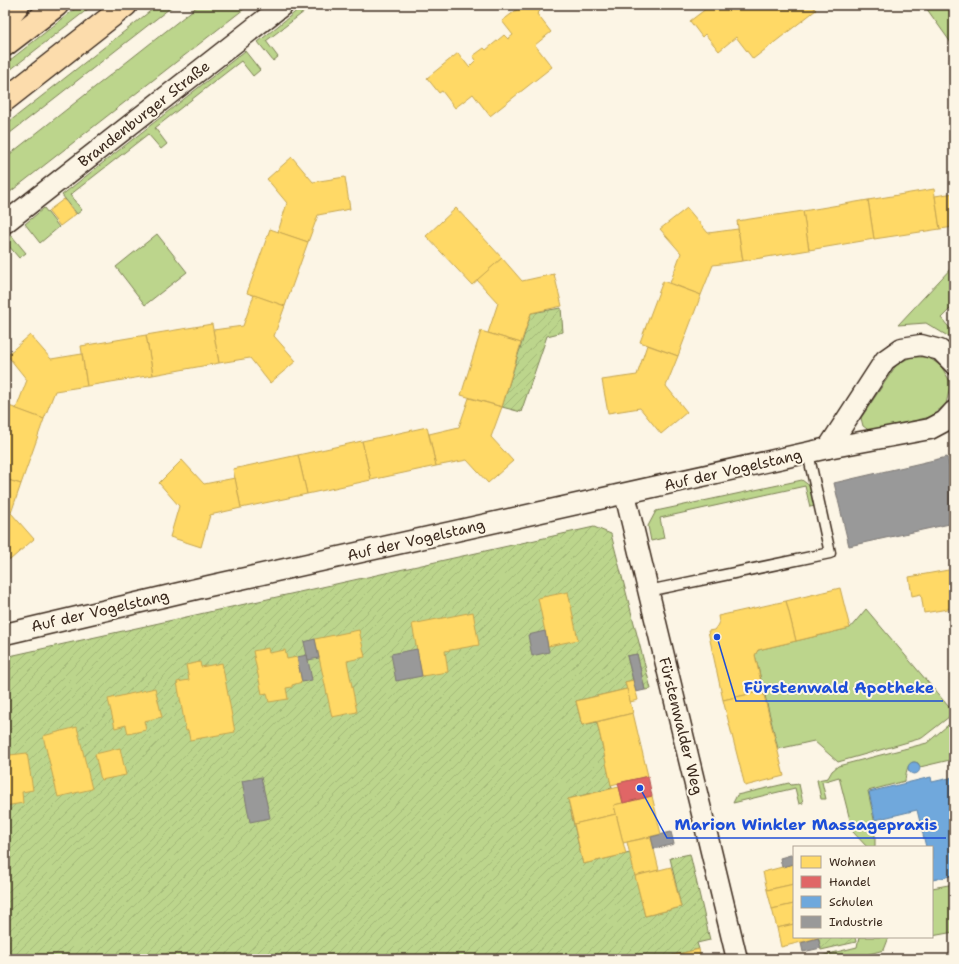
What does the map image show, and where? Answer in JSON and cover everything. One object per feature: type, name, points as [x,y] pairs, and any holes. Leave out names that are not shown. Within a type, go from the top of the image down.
[{"type":"highway","points":[[5,21],[18,5]]},
{"type":"highway","points":[[5,45],[57,5]]},
{"type":"highway","points":[[5,100],[126,5]]},
{"type":"street","name":"Brandenburger Straße","points":[[5,223],[283,5]]},
{"type":"street","points":[[828,448],[885,360],[902,348],[921,345],[940,350],[954,364]]},
{"type":"street","name":"Auf der Vogelstang","points":[[5,634],[240,579],[828,448],[930,428],[951,418]]},
{"type":"street","name":"Fürstenwalder Weg","points":[[625,494],[737,959]]},
{"type":"lane","points":[[648,591],[830,553],[808,453]]},
{"type":"green space","points":[[80,5],[93,5],[5,74],[5,64]]},
{"type":"green space","points":[[158,5],[174,5],[5,137],[5,125]]},
{"type":"green space","points":[[199,5],[249,5],[5,196],[5,158]]},
{"type":"green space","points":[[304,5],[313,5],[266,41],[278,57],[273,61],[258,42]]},
{"type":"green space","points":[[924,5],[942,5],[943,7],[954,5],[954,47]]},
{"type":"green space","points":[[245,51],[260,70],[253,76],[241,61],[155,128],[167,144],[161,149],[148,134],[70,195],[82,210],[77,214],[62,195]]},
{"type":"green space","points":[[44,208],[59,227],[40,243],[25,224]]},
{"type":"green space","points":[[157,234],[187,272],[145,305],[116,267]]},
{"type":"green space","points":[[11,235],[26,253],[19,258],[8,245],[5,247],[5,240]]},
{"type":"green space","points":[[954,265],[954,305],[941,318],[954,333],[954,343],[951,338],[926,323],[898,325]]},
{"type":"green space","points":[[561,308],[563,332],[547,336],[521,412],[502,407],[531,313]]},
{"type":"green space","points":[[911,357],[928,357],[941,366],[951,383],[946,404],[930,417],[870,431],[863,426],[861,418],[897,364]]},
{"type":"green space","points":[[802,480],[811,487],[815,506],[810,507],[805,486],[660,518],[664,538],[651,541],[648,526],[656,511]]},
{"type":"green space","points":[[594,527],[611,534],[651,689],[645,690],[637,654],[627,656],[633,680],[625,682],[627,689],[576,701],[582,725],[597,722],[612,788],[568,799],[583,864],[630,853],[645,916],[681,907],[670,858],[690,854],[710,940],[697,943],[699,949],[657,959],[5,959],[5,657]]},
{"type":"green space","points":[[866,609],[954,713],[922,738],[838,762],[814,741],[778,749],[755,655],[758,650],[850,628]]},
{"type":"green space","points":[[954,720],[954,759],[920,767],[918,763],[911,763],[908,768],[905,781],[868,791],[875,824],[875,846],[866,846],[853,832],[839,777],[822,782],[826,799],[821,799],[817,780],[828,778],[832,771],[838,766],[927,743]]},
{"type":"green space","points":[[789,783],[791,785],[799,784],[803,803],[799,804],[795,788],[733,803],[737,795]]},
{"type":"green space","points":[[954,884],[954,932],[933,936],[933,888]]},
{"type":"green space","points":[[818,938],[855,938],[856,942],[821,950]]},
{"type":"green space","points":[[859,938],[889,938],[884,950],[851,959],[808,959],[857,947]]},
{"type":"building: Wohnen","points":[[523,5],[535,5],[540,11],[537,14],[551,32],[535,45],[552,67],[490,116],[473,94],[455,108],[442,91],[439,93],[427,78],[458,53],[469,67],[476,60],[473,56],[484,48],[486,50],[504,35],[508,39],[513,35],[502,21]]},
{"type":"building: Wohnen","points":[[711,5],[728,5],[732,9],[738,5],[811,5],[816,10],[753,59],[736,37],[719,51],[705,34],[702,37],[690,21]]},
{"type":"building: Wohnen","points":[[292,157],[313,182],[345,177],[350,209],[318,215],[308,242],[278,232],[287,203],[267,179]]},
{"type":"building: Wohnen","points":[[934,189],[940,229],[874,239],[868,200]]},
{"type":"building: Wohnen","points":[[954,193],[954,227],[940,229],[935,196]]},
{"type":"building: Wohnen","points":[[64,199],[76,214],[60,226],[48,211]]},
{"type":"building: Wohnen","points":[[868,200],[874,239],[809,250],[803,211]]},
{"type":"building: Wohnen","points":[[456,208],[502,258],[472,285],[426,236]]},
{"type":"building: Wohnen","points":[[687,208],[708,233],[738,229],[743,261],[713,265],[701,295],[670,283],[681,253],[660,229]]},
{"type":"building: Wohnen","points":[[803,211],[809,250],[743,261],[737,221]]},
{"type":"building: Wohnen","points":[[270,229],[308,242],[285,306],[247,293]]},
{"type":"building: Wohnen","points":[[502,258],[522,281],[554,274],[562,306],[531,313],[521,343],[488,333],[498,303],[477,280]]},
{"type":"building: Wohnen","points":[[663,281],[701,295],[678,356],[640,342]]},
{"type":"building: Wohnen","points":[[254,295],[285,306],[274,336],[296,361],[270,383],[250,358],[219,363],[213,330],[243,326]]},
{"type":"building: Wohnen","points":[[212,324],[219,363],[153,375],[146,335]]},
{"type":"building: Wohnen","points":[[481,331],[521,343],[502,407],[461,395]]},
{"type":"building: Wohnen","points":[[30,335],[51,359],[82,354],[87,386],[55,391],[44,419],[16,409],[27,380],[7,355]]},
{"type":"building: Wohnen","points":[[146,335],[153,375],[87,386],[81,346]]},
{"type":"building: Wohnen","points":[[647,345],[678,356],[666,386],[687,412],[661,434],[640,408],[608,413],[602,380],[637,375]]},
{"type":"building: Wohnen","points":[[469,398],[502,407],[491,437],[513,461],[488,483],[467,460],[436,466],[429,434],[459,427]]},
{"type":"building: Wohnen","points":[[9,406],[44,419],[21,484],[5,479],[5,416]]},
{"type":"building: Wohnen","points":[[427,427],[436,466],[371,480],[362,441]]},
{"type":"building: Wohnen","points":[[362,441],[371,480],[307,494],[298,455]]},
{"type":"building: Wohnen","points":[[298,455],[307,494],[241,508],[233,469]]},
{"type":"building: Wohnen","points":[[182,460],[204,484],[235,478],[241,508],[210,515],[201,547],[170,537],[179,506],[159,483]]},
{"type":"building: Wohnen","points":[[5,479],[21,484],[11,513],[34,539],[10,560],[5,554]]},
{"type":"building: Wohnen","points":[[954,569],[954,608],[924,613],[921,594],[912,596],[909,577]]},
{"type":"building: Wohnen","points":[[840,588],[850,628],[796,641],[786,601]]},
{"type":"building: Wohnen","points":[[568,592],[578,640],[548,646],[538,598]]},
{"type":"building: Wohnen","points":[[786,601],[796,641],[758,650],[755,655],[763,691],[723,700],[708,631],[714,630],[717,626],[719,622],[718,616]]},
{"type":"building: Wohnen","points":[[473,612],[479,645],[445,651],[448,672],[422,676],[412,624]]},
{"type":"building: Wohnen","points":[[359,630],[365,657],[347,661],[357,712],[332,717],[315,639]]},
{"type":"building: Wohnen","points":[[268,648],[269,653],[285,650],[287,659],[297,657],[302,682],[286,688],[288,699],[269,702],[267,693],[262,694],[253,651]]},
{"type":"building: Wohnen","points":[[200,662],[201,667],[222,663],[235,732],[190,740],[188,730],[186,731],[177,682],[189,680],[186,665]]},
{"type":"building: Wohnen","points":[[633,680],[638,700],[630,702],[625,682]]},
{"type":"building: Wohnen","points":[[155,688],[162,717],[144,721],[146,730],[128,734],[126,725],[115,728],[108,699]]},
{"type":"building: Wohnen","points":[[627,689],[633,713],[582,725],[576,701]]},
{"type":"building: Wohnen","points":[[763,691],[784,776],[745,786],[723,700]]},
{"type":"building: Wohnen","points":[[633,713],[648,776],[611,785],[597,722]]},
{"type":"building: Wohnen","points":[[77,727],[92,789],[58,797],[43,736]]},
{"type":"building: Wohnen","points":[[120,748],[126,775],[101,780],[95,754]]},
{"type":"building: Wohnen","points":[[10,752],[10,755],[27,753],[33,790],[22,792],[23,803],[5,806],[5,753]]},
{"type":"building: Wohnen","points":[[619,787],[623,803],[614,805],[616,814],[574,824],[568,799]]},
{"type":"building: Wohnen","points":[[652,796],[661,834],[623,843],[614,805]]},
{"type":"building: Wohnen","points":[[616,814],[626,854],[583,864],[574,824]]},
{"type":"building: Wohnen","points":[[651,837],[659,870],[635,876],[627,842]]},
{"type":"building: Wohnen","points":[[793,864],[793,884],[767,890],[763,872]]},
{"type":"building: Wohnen","points":[[671,867],[681,907],[645,916],[635,876]]},
{"type":"building: Wohnen","points":[[793,884],[793,904],[772,909],[767,890]]},
{"type":"building: Wohnen","points":[[793,904],[793,924],[777,928],[772,909]]},
{"type":"building: Wohnen","points":[[793,924],[793,938],[818,938],[781,947],[777,928]]},
{"type":"building: Wohnen","points":[[699,949],[701,959],[659,959]]},
{"type":"building: Handel","points":[[648,776],[652,796],[623,803],[618,783]]},
{"type":"building: Schulen","points":[[914,762],[918,764],[920,768],[918,772],[914,774],[910,772],[908,768],[910,764]]},
{"type":"building: Schulen","points":[[931,777],[932,782],[954,777],[954,875],[933,880],[933,846],[926,846],[917,810],[875,820],[869,792]]},
{"type":"building: Industrie","points":[[947,457],[954,486],[954,523],[849,546],[834,483]]},
{"type":"building: Industrie","points":[[545,631],[549,652],[532,656],[528,635]]},
{"type":"building: Industrie","points":[[315,639],[319,658],[308,660],[304,642]]},
{"type":"building: Industrie","points":[[417,649],[422,676],[396,681],[391,654]]},
{"type":"building: Industrie","points":[[637,654],[645,690],[636,692],[627,656]]},
{"type":"building: Industrie","points":[[307,655],[312,680],[302,682],[297,657]]},
{"type":"building: Industrie","points":[[261,777],[270,818],[250,822],[242,781]]},
{"type":"building: Industrie","points":[[671,832],[674,844],[654,849],[651,837]]},
{"type":"building: Industrie","points":[[793,854],[793,864],[782,867],[780,858]]},
{"type":"building: Industrie","points":[[818,938],[821,948],[803,952],[801,943]]},
{"type":"place","name":"Fürstenwald Apotheke","points":[[717,637]]},
{"type":"place","name":"Marion Winkler Massagepraxis","points":[[640,788]]}]
